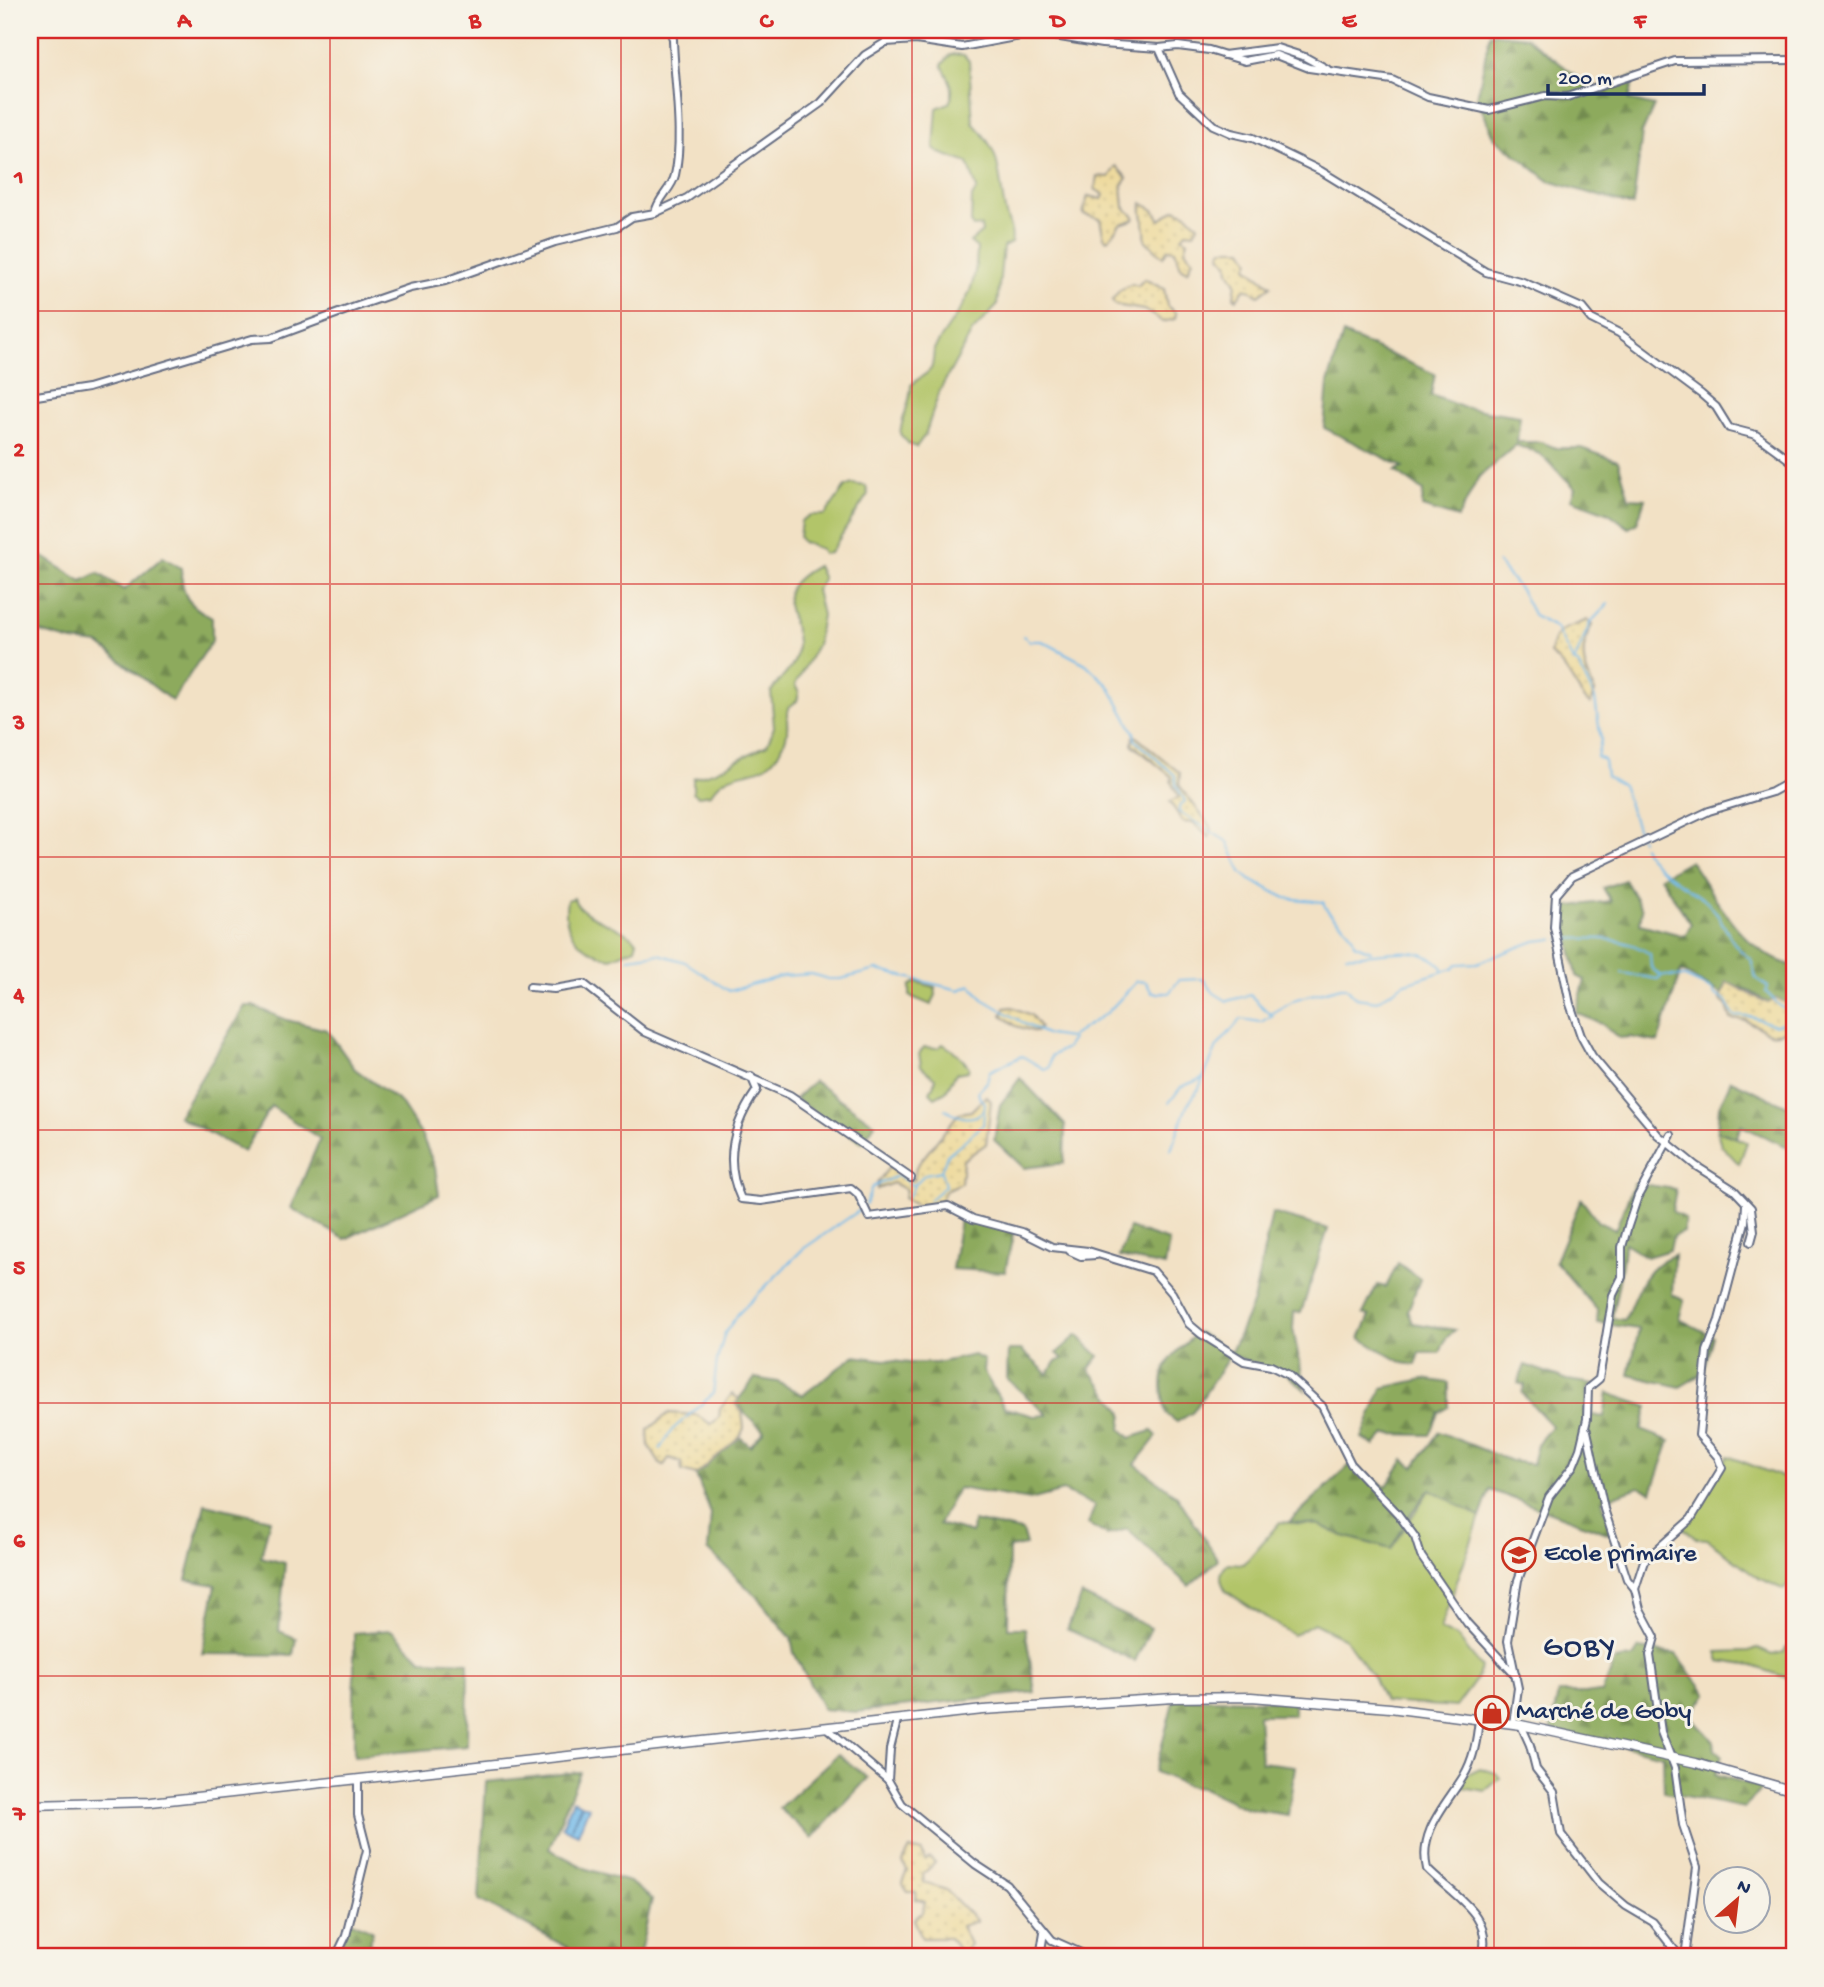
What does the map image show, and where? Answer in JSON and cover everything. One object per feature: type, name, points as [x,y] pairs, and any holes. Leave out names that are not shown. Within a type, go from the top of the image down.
[{"type":"main road","points":[[30,1805],[151,1802],[1058,1704],[1251,1698],[1390,1708],[1517,1724],[1670,1756],[1794,1791]]},
{"type":"street","points":[[655,213],[660,197],[675,176],[678,151],[673,39],[670,30]]},
{"type":"street","points":[[1013,30],[1092,43],[1158,48],[1178,46],[1245,61],[1271,54],[1302,66],[1392,80],[1428,97],[1489,110],[1545,96],[1567,97],[1622,77],[1635,76],[1664,63],[1794,60]]},
{"type":"street","points":[[30,397],[88,388],[252,339],[282,334],[410,288],[445,281],[555,242],[617,227],[632,217],[655,213],[687,198],[821,103],[875,47],[908,40],[972,46],[1023,32]]},
{"type":"street","points":[[1158,48],[1179,93],[1213,125],[1231,134],[1253,138],[1321,171],[1486,272],[1523,282],[1582,308],[1591,319],[1619,333],[1701,394],[1716,407],[1729,428],[1756,435],[1794,463]]},
{"type":"street","points":[[1751,1242],[1754,1219],[1744,1200],[1667,1143],[1640,1116],[1580,1036],[1570,1004],[1554,927],[1556,895],[1567,880],[1709,811],[1772,792],[1794,780]]},
{"type":"street","points":[[530,987],[554,989],[584,984],[624,1018],[660,1041],[751,1076],[790,1095],[911,1178]]},
{"type":"street","points":[[751,1076],[757,1090],[741,1114],[732,1144],[733,1181],[741,1199],[761,1201],[851,1188],[862,1201],[863,1210],[869,1217],[948,1206],[984,1223],[1022,1232],[1052,1247],[1102,1255],[1153,1271],[1172,1293],[1189,1324],[1201,1334],[1244,1361],[1271,1366],[1287,1374],[1322,1406],[1352,1464],[1392,1507],[1415,1537],[1426,1563],[1467,1623],[1516,1676]]},
{"type":"street","points":[[1671,1135],[1638,1196],[1628,1226],[1622,1247],[1622,1277],[1613,1296],[1599,1379],[1588,1388],[1587,1419],[1589,1446],[1604,1509],[1628,1581],[1635,1589],[1640,1609],[1655,1637],[1650,1655],[1661,1732],[1675,1768],[1686,1839],[1696,1867],[1685,1957]]},
{"type":"street","points":[[1635,1589],[1644,1560],[1691,1519],[1722,1468],[1718,1457],[1699,1435],[1702,1377],[1707,1351],[1719,1320],[1745,1222],[1748,1208],[1744,1200]]},
{"type":"street","points":[[1587,1419],[1573,1466],[1549,1497],[1518,1580],[1508,1641],[1518,1688],[1517,1724],[1536,1769],[1554,1792],[1562,1834],[1599,1883],[1626,1906],[1653,1922],[1680,1957]]},
{"type":"street","points":[[1479,1719],[1473,1757],[1433,1822],[1424,1849],[1427,1870],[1445,1883],[1482,1922],[1485,1946],[1482,1957]]},
{"type":"street","points":[[888,1780],[890,1749],[897,1721]]},
{"type":"street","points":[[828,1729],[888,1780],[902,1804],[975,1864],[1007,1885],[1044,1932],[1058,1945],[1090,1957]]},
{"type":"street","points":[[337,1957],[346,1936],[367,1850],[358,1815],[358,1780]]},
{"type":"street","points":[[1040,1957],[1044,1932]]},
{"type":"green space","points":[[1490,33],[1526,37],[1593,89],[1635,76],[1629,100],[1654,106],[1642,133],[1633,206],[1549,181],[1494,137],[1477,98]]},
{"type":"green space","points":[[951,54],[964,55],[969,61],[973,123],[990,144],[994,154],[1012,239],[1011,243],[1003,247],[997,306],[972,332],[940,390],[925,435],[916,447],[900,434],[911,385],[930,371],[934,349],[965,302],[976,265],[977,248],[970,242],[982,232],[981,226],[973,227],[971,224],[972,197],[977,189],[968,163],[940,153],[934,148],[937,108],[949,103],[952,93],[942,65]]},
{"type":"green space","points":[[1343,334],[1435,374],[1431,395],[1462,407],[1520,416],[1517,442],[1541,442],[1556,448],[1581,448],[1618,461],[1629,498],[1645,499],[1637,523],[1629,528],[1609,513],[1571,499],[1575,488],[1540,454],[1516,445],[1478,478],[1458,518],[1422,507],[1423,491],[1395,471],[1403,467],[1324,428],[1328,383]]},
{"type":"green space","points":[[852,484],[866,486],[868,494],[830,553],[823,554],[821,549],[802,542],[799,537],[801,521],[810,515],[825,515],[845,487]]},
{"type":"green space","points":[[40,555],[82,581],[98,573],[124,590],[163,557],[181,568],[183,586],[191,604],[212,618],[212,641],[172,701],[99,644],[72,641],[30,629],[30,571]]},
{"type":"green space","points":[[817,566],[823,579],[816,590],[822,615],[817,645],[795,685],[799,693],[797,701],[788,708],[785,740],[777,755],[768,764],[729,777],[711,794],[698,796],[693,792],[693,778],[716,771],[767,745],[774,727],[771,692],[792,666],[796,656],[797,641],[788,597],[791,587],[800,577]]},
{"type":"green space","points":[[1690,860],[1733,924],[1746,938],[1760,950],[1794,966],[1794,1005],[1768,1003],[1748,990],[1726,985],[1722,994],[1681,971],[1658,1042],[1630,1037],[1619,1038],[1602,1024],[1576,1013],[1585,980],[1577,976],[1562,907],[1611,901],[1603,888],[1625,880],[1642,909],[1640,924],[1685,936],[1691,924],[1660,877]]},
{"type":"green space","points":[[574,898],[583,910],[637,941],[635,948],[611,958],[583,946],[567,922],[567,900]]},
{"type":"green space","points":[[916,982],[935,987],[936,995],[931,1005],[910,996],[910,986]]},
{"type":"green space","points":[[245,1006],[253,1006],[287,1020],[327,1030],[355,1069],[400,1102],[422,1136],[435,1167],[439,1195],[345,1239],[291,1208],[320,1139],[271,1106],[244,1152],[178,1116]]},
{"type":"green space","points":[[943,1044],[958,1054],[969,1067],[968,1071],[956,1073],[946,1091],[935,1097],[930,1092],[936,1079],[921,1066],[919,1054],[924,1047],[938,1048]]},
{"type":"green space","points":[[1020,1078],[1065,1125],[1064,1163],[1024,1168],[994,1140],[1000,1105]]},
{"type":"green space","points":[[1731,1080],[1794,1109],[1794,1150],[1742,1126],[1736,1137],[1717,1131],[1719,1107]]},
{"type":"green space","points":[[814,1081],[875,1124],[862,1143],[795,1099]]},
{"type":"green space","points":[[1717,1131],[1747,1142],[1739,1164],[1721,1145]]},
{"type":"green space","points":[[1634,1183],[1676,1189],[1672,1211],[1685,1219],[1683,1232],[1673,1236],[1670,1250],[1647,1257],[1624,1243],[1612,1318],[1625,1320],[1649,1273],[1656,1265],[1674,1255],[1672,1295],[1684,1300],[1679,1319],[1713,1336],[1703,1373],[1680,1387],[1629,1375],[1639,1329],[1597,1323],[1598,1311],[1555,1261],[1581,1199],[1598,1222],[1615,1230]]},
{"type":"green space","points":[[1272,1213],[1328,1229],[1301,1313],[1294,1312],[1293,1329],[1305,1390],[1287,1374],[1230,1355],[1193,1412],[1177,1422],[1166,1414],[1162,1386],[1166,1367],[1198,1332],[1231,1352],[1253,1302]]},
{"type":"green space","points":[[960,1219],[1014,1230],[1005,1272],[952,1269]]},
{"type":"green space","points":[[1129,1228],[1169,1241],[1165,1266],[1119,1257]]},
{"type":"green space","points":[[1398,1263],[1420,1279],[1408,1311],[1413,1323],[1455,1330],[1446,1338],[1440,1353],[1420,1353],[1416,1365],[1403,1363],[1360,1338],[1370,1316],[1363,1314],[1377,1285],[1386,1287]]},
{"type":"green space","points":[[1077,1335],[1099,1356],[1089,1369],[1123,1413],[1121,1429],[1130,1438],[1152,1431],[1157,1436],[1135,1464],[1177,1496],[1218,1560],[1189,1586],[1127,1529],[1107,1535],[1088,1524],[1095,1506],[1063,1491],[1030,1500],[958,1488],[939,1524],[972,1533],[973,1521],[1022,1531],[1026,1545],[1009,1548],[1008,1628],[1025,1628],[1035,1692],[856,1712],[823,1709],[794,1653],[791,1638],[757,1597],[708,1550],[711,1514],[696,1475],[740,1437],[750,1446],[764,1431],[735,1404],[755,1378],[778,1382],[803,1395],[854,1356],[909,1363],[936,1363],[974,1355],[984,1360],[983,1371],[1005,1408],[1034,1416],[1048,1415],[1007,1379],[1008,1350],[1021,1350],[1048,1374],[1055,1362],[1063,1359],[1057,1353]]},
{"type":"green space","points":[[1525,1365],[1568,1380],[1594,1384],[1588,1388],[1587,1414],[1604,1417],[1608,1393],[1648,1407],[1641,1430],[1670,1441],[1652,1492],[1639,1487],[1602,1500],[1613,1535],[1490,1490],[1480,1517],[1430,1489],[1412,1512],[1391,1549],[1340,1535],[1320,1525],[1289,1522],[1351,1464],[1386,1487],[1404,1460],[1414,1467],[1439,1432],[1511,1461],[1532,1464],[1537,1444],[1552,1426],[1522,1393],[1525,1385],[1518,1383]]},
{"type":"green space","points":[[1423,1379],[1449,1383],[1449,1407],[1439,1413],[1430,1435],[1385,1434],[1375,1445],[1362,1438],[1382,1388]]},
{"type":"green space","points":[[1728,1456],[1794,1482],[1794,1578],[1784,1589],[1760,1579],[1707,1539],[1695,1538],[1681,1526],[1691,1519]]},
{"type":"green space","points":[[1430,1489],[1480,1517],[1440,1629],[1458,1638],[1481,1667],[1478,1677],[1456,1707],[1384,1702],[1374,1678],[1345,1639],[1314,1623],[1293,1635],[1226,1591],[1224,1587],[1222,1573],[1228,1563],[1244,1564],[1280,1522],[1320,1525],[1340,1535],[1391,1549]]},
{"type":"green space","points":[[205,1504],[270,1519],[261,1557],[285,1563],[279,1631],[296,1638],[293,1655],[202,1654],[216,1585],[186,1580]]},
{"type":"green space","points":[[1082,1595],[1151,1628],[1135,1661],[1067,1629]]},
{"type":"green space","points":[[391,1630],[423,1660],[468,1662],[467,1746],[354,1756],[354,1633]]},
{"type":"green space","points":[[1786,1647],[1794,1648],[1794,1680],[1753,1666],[1720,1661],[1717,1652],[1749,1651],[1756,1648],[1772,1655],[1784,1652]]},
{"type":"green space","points":[[1639,1649],[1676,1654],[1707,1694],[1690,1716],[1714,1741],[1715,1749],[1722,1755],[1715,1774],[1762,1788],[1744,1808],[1664,1792],[1663,1755],[1551,1730],[1558,1693],[1602,1693],[1615,1660],[1633,1658]]},
{"type":"green space","points":[[1174,1698],[1294,1701],[1294,1715],[1258,1715],[1261,1762],[1295,1766],[1288,1815],[1247,1809],[1203,1788],[1191,1787],[1155,1772]]},
{"type":"green space","points":[[838,1754],[868,1778],[812,1838],[779,1808]]},
{"type":"green space","points":[[1480,1768],[1496,1773],[1500,1778],[1485,1791],[1462,1787],[1463,1776]]},
{"type":"green space","points":[[580,1772],[549,1849],[587,1869],[629,1882],[652,1899],[639,1957],[585,1957],[479,1900],[486,1782]]},
{"type":"green space","points":[[350,1920],[372,1930],[370,1948],[389,1957],[336,1957]]},
{"type":"sand","points":[[1116,166],[1127,178],[1122,185],[1124,207],[1134,216],[1133,220],[1120,224],[1108,240],[1104,238],[1100,219],[1083,214],[1088,196],[1102,199],[1104,195],[1095,189],[1097,176],[1109,177]]},
{"type":"sand","points":[[1142,203],[1154,210],[1160,220],[1175,209],[1187,214],[1198,225],[1194,233],[1186,232],[1182,237],[1188,241],[1185,250],[1193,259],[1188,271],[1181,267],[1175,250],[1168,249],[1163,257],[1145,240]]},
{"type":"sand","points":[[1222,249],[1243,249],[1250,261],[1247,267],[1271,286],[1259,295],[1245,288],[1237,299],[1234,297],[1236,283],[1228,263],[1220,255]]},
{"type":"sand","points":[[1144,279],[1164,289],[1167,306],[1176,313],[1175,319],[1163,322],[1144,310],[1115,305],[1112,300],[1120,290],[1132,284],[1138,286]]},
{"type":"sand","points":[[1587,620],[1592,625],[1585,643],[1584,659],[1595,692],[1590,704],[1550,654],[1555,637],[1562,630]]},
{"type":"sand","points":[[1134,735],[1180,773],[1179,785],[1212,829],[1209,837],[1193,823],[1183,822],[1170,802],[1179,797],[1171,782],[1172,777],[1132,744]]},
{"type":"sand","points":[[1727,982],[1768,1003],[1777,998],[1786,1003],[1793,1002],[1794,1030],[1791,1028],[1772,1033],[1747,1021],[1731,1019],[1727,1006],[1720,1000]]},
{"type":"sand","points":[[1012,1007],[1031,1015],[1040,1027],[1036,1032],[1016,1026],[1002,1015],[1005,1008]]},
{"type":"sand","points":[[986,1096],[991,1101],[986,1144],[963,1160],[961,1183],[946,1190],[939,1203],[917,1205],[904,1198],[906,1190],[893,1183],[877,1189],[877,1183],[890,1166],[909,1180],[914,1180],[916,1167],[959,1113],[971,1111]]},
{"type":"sand","points":[[732,1394],[739,1399],[735,1404],[742,1411],[744,1428],[740,1437],[696,1475],[682,1471],[681,1462],[669,1458],[664,1465],[660,1464],[649,1446],[648,1430],[669,1413],[696,1415],[711,1424],[719,1418],[720,1409]]},
{"type":"sand","points":[[910,1849],[922,1852],[925,1860],[930,1858],[935,1863],[923,1874],[924,1883],[946,1890],[977,1921],[961,1926],[970,1944],[963,1954],[949,1938],[922,1938],[914,1919],[922,1913],[925,1902],[915,1899],[916,1892],[908,1892],[902,1883],[907,1871],[903,1862]]},
{"type":"water","points":[[573,1800],[581,1804],[571,1828],[582,1804],[589,1807],[578,1834],[562,1827]]},
{"type":"waterway","points":[[1498,563],[1521,591],[1534,616],[1556,628],[1574,663],[1578,664],[1595,699],[1601,740],[1597,757],[1604,760],[1606,776],[1622,785],[1641,840]]},
{"type":"waterway","points":[[1574,662],[1590,623],[1608,604]]},
{"type":"waterway","points":[[1023,636],[1030,641],[1042,641],[1086,664],[1109,686],[1134,732],[1135,740],[1175,775],[1176,785],[1185,801],[1179,807],[1179,812],[1228,842],[1241,872],[1250,880],[1286,898],[1323,902],[1330,913],[1349,931],[1354,944],[1371,951]]},
{"type":"waterway","points":[[1643,846],[1663,871],[1708,903],[1736,946],[1751,959],[1756,978],[1768,987],[1766,992],[1781,1007],[1794,1012]]},
{"type":"waterway","points":[[629,958],[659,954],[685,962],[729,991],[783,976],[811,974],[828,979],[841,979],[877,970],[959,990],[971,985],[983,999],[1027,1025],[1048,1035],[1069,1038],[1108,1012],[1137,981],[1146,982],[1152,993],[1169,993],[1179,980],[1203,979],[1214,993],[1227,1001],[1250,995],[1270,1014],[1296,999],[1341,987],[1346,987],[1356,998],[1377,1001],[1403,984],[1453,968],[1457,964],[1477,963],[1535,941],[1554,939]]},
{"type":"waterway","points":[[1560,939],[1606,939],[1629,944],[1650,954],[1651,967],[1659,975],[1685,977],[1713,990],[1714,994],[1727,1002],[1734,1016],[1752,1017],[1775,1025],[1794,1019]]},
{"type":"waterway","points":[[1347,955],[1410,952],[1433,959],[1443,968]]},
{"type":"waterway","points":[[1622,973],[1657,979],[1661,977]]},
{"type":"waterway","points":[[1171,1150],[1187,1106],[1199,1088],[1217,1047],[1241,1019],[1261,1022],[1273,1015]]},
{"type":"waterway","points":[[866,1204],[872,1187],[899,1175],[914,1185],[925,1174],[941,1171],[947,1155],[983,1125],[985,1102],[980,1099],[978,1092],[987,1082],[990,1071],[1022,1056],[1044,1069],[1049,1068],[1051,1056],[1066,1048],[1072,1039]]},
{"type":"waterway","points":[[1169,1103],[1181,1087],[1203,1078]]},
{"type":"waterway","points":[[945,1109],[964,1117],[973,1117],[982,1112]]},
{"type":"waterway","points":[[929,1200],[945,1186],[941,1171]]},
{"type":"waterway","points":[[908,1197],[914,1186]]},
{"type":"waterway","points":[[660,1449],[672,1430],[713,1394],[717,1360],[725,1333],[738,1314],[803,1249],[863,1208]]},
{"type":"place","name":"Ecole primaire","points":[[1519,1555]]},
{"type":"place","name":"Marché de Goby","points":[[1492,1713]]},
{"type":"district","name":"GOBY","points":[[1580,1649]]}]
